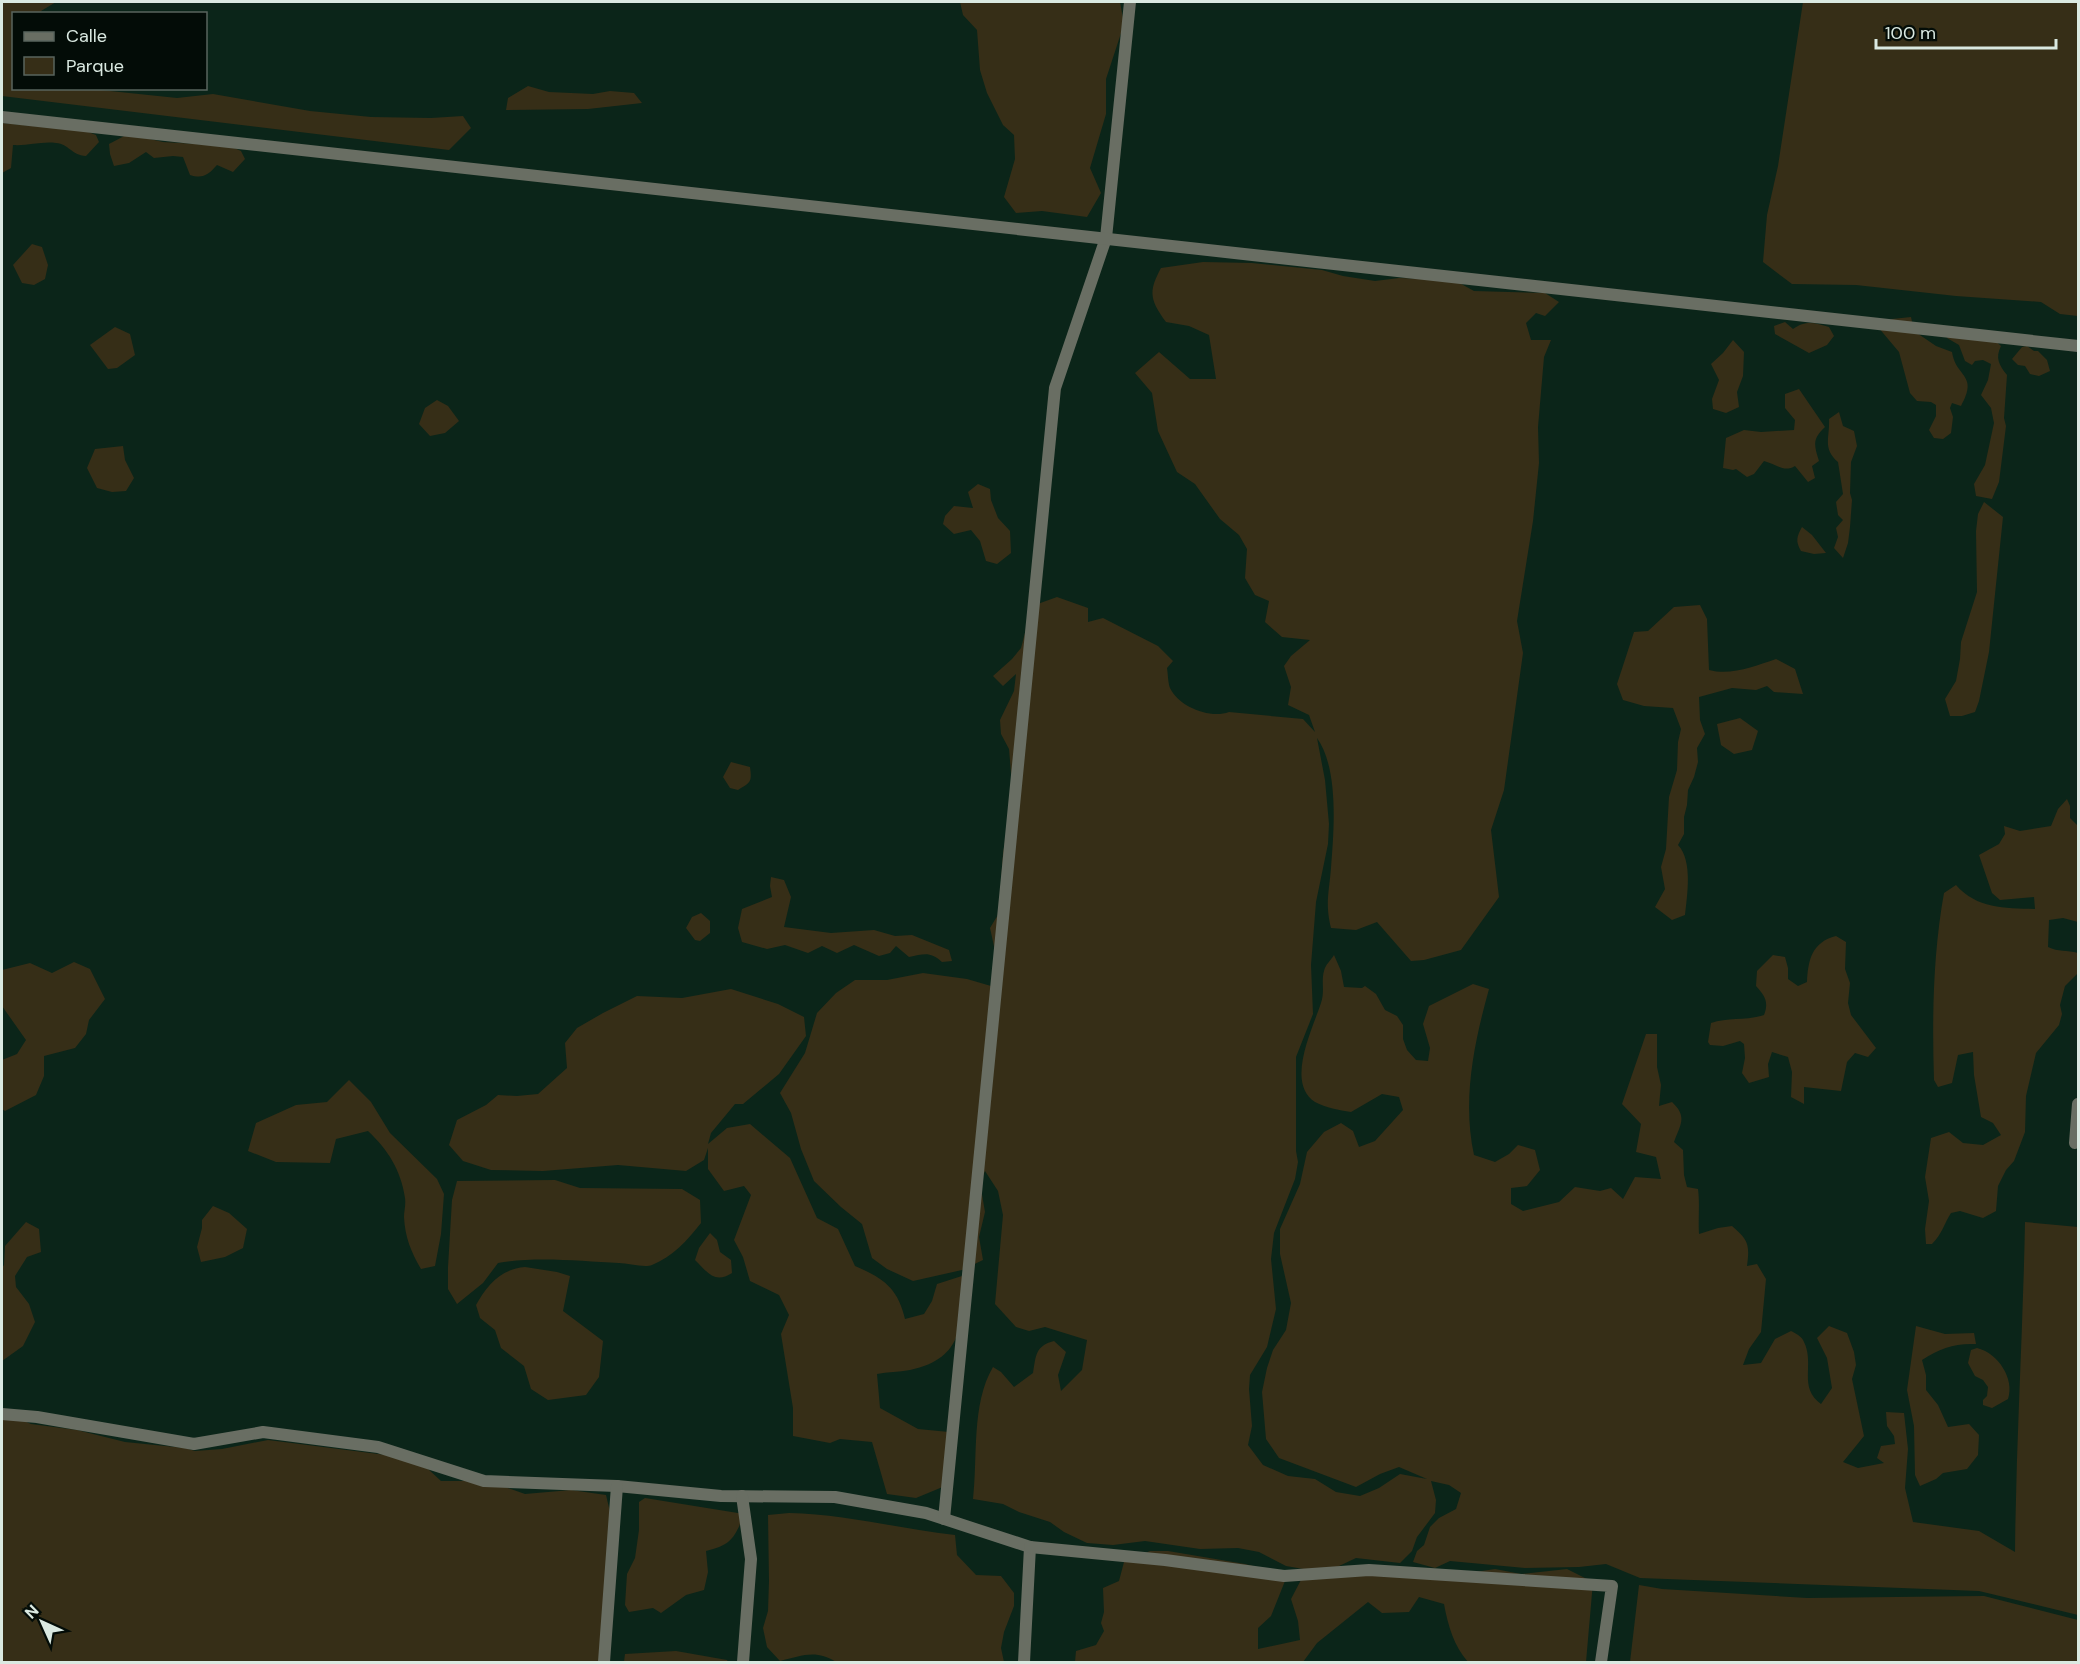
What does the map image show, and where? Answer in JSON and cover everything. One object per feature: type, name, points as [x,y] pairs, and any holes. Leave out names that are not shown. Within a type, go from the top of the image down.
[{"type":"street","points":[[944,1519],[1055,388],[1106,238],[1130,2]]},
{"type":"street","points":[[2,117],[2079,345]]},
{"type":"street","points":[[2075,1143],[2079,1104]]},
{"type":"street","points":[[2,1414],[37,1417],[194,1444],[263,1432],[378,1447],[484,1481],[617,1486],[721,1496],[835,1497],[926,1513],[1030,1547],[1165,1560],[1284,1576],[1369,1570],[1612,1586],[1601,1662]]},
{"type":"street","points":[[604,1662],[617,1486]]},
{"type":"street","points":[[742,1496],[751,1559],[743,1662]]},
{"type":"street","points":[[1024,1662],[1030,1547]]},
{"type":"green space","points":[[2,2],[56,2],[40,12],[12,12],[12,90],[101,90],[177,98],[213,94],[310,111],[371,117],[463,116],[471,128],[449,150],[2,96]]},
{"type":"green space","points":[[960,2],[1120,2],[1124,24],[1106,79],[1106,114],[1090,168],[1101,193],[1087,217],[1042,211],[1016,213],[1004,197],[1015,159],[1014,135],[1003,125],[987,93],[980,70],[977,30],[963,15]]},
{"type":"green space","points":[[1803,2],[2078,2],[2078,316],[2060,314],[2041,302],[1956,296],[1856,285],[1792,284],[1763,262],[1767,215],[1778,166]]},
{"type":"green space","points":[[528,86],[549,92],[634,93],[642,103],[588,109],[506,110],[508,98]]},
{"type":"green space","points":[[2,123],[86,131],[96,135],[99,142],[86,156],[56,143],[13,145],[11,168],[2,173]]},
{"type":"green space","points":[[128,134],[163,142],[230,146],[241,151],[245,159],[233,172],[217,165],[208,174],[198,177],[190,175],[183,157],[154,158],[146,152],[129,163],[114,166],[109,144]]},
{"type":"green space","points":[[32,244],[42,247],[48,265],[45,279],[34,285],[22,283],[13,265]]},
{"type":"green space","points":[[1203,262],[1252,263],[1322,270],[1375,281],[1399,278],[1454,280],[1474,291],[1545,293],[1559,302],[1545,316],[1536,313],[1526,323],[1531,340],[1551,340],[1544,357],[1538,427],[1539,463],[1533,521],[1517,621],[1523,653],[1504,790],[1491,830],[1499,897],[1461,950],[1424,960],[1411,961],[1377,922],[1356,930],[1331,928],[1328,905],[1333,836],[1332,783],[1324,751],[1317,738],[1325,780],[1329,824],[1328,844],[1316,902],[1311,965],[1313,1014],[1296,1057],[1298,1162],[1295,1179],[1274,1233],[1271,1259],[1276,1309],[1267,1347],[1250,1375],[1252,1426],[1248,1445],[1263,1465],[1288,1476],[1315,1479],[1336,1492],[1360,1496],[1379,1488],[1400,1474],[1427,1479],[1399,1467],[1356,1487],[1279,1458],[1266,1439],[1262,1392],[1273,1350],[1286,1330],[1291,1303],[1280,1254],[1280,1229],[1300,1184],[1307,1152],[1324,1132],[1341,1123],[1353,1131],[1359,1147],[1375,1141],[1403,1110],[1399,1097],[1382,1094],[1351,1112],[1319,1104],[1306,1093],[1302,1082],[1304,1055],[1322,999],[1325,969],[1334,955],[1341,971],[1344,987],[1362,988],[1365,986],[1376,994],[1385,1010],[1397,1016],[1403,1025],[1403,1039],[1407,1050],[1416,1060],[1428,1061],[1430,1048],[1423,1024],[1429,1006],[1473,984],[1489,989],[1471,1072],[1469,1113],[1474,1155],[1495,1162],[1509,1154],[1518,1145],[1535,1150],[1540,1170],[1527,1186],[1511,1188],[1511,1204],[1523,1211],[1559,1202],[1575,1187],[1600,1191],[1611,1188],[1623,1199],[1635,1177],[1661,1179],[1656,1157],[1636,1152],[1641,1124],[1622,1104],[1646,1034],[1657,1034],[1657,1067],[1661,1085],[1659,1106],[1672,1102],[1680,1112],[1680,1126],[1674,1142],[1683,1150],[1687,1187],[1698,1189],[1699,1234],[1732,1226],[1747,1243],[1747,1266],[1757,1264],[1766,1279],[1761,1332],[1749,1349],[1743,1365],[1761,1363],[1775,1339],[1791,1331],[1803,1340],[1807,1349],[1810,1390],[1821,1404],[1832,1388],[1827,1358],[1817,1338],[1829,1326],[1847,1333],[1854,1352],[1856,1365],[1852,1379],[1864,1436],[1843,1462],[1858,1468],[1884,1463],[1877,1458],[1881,1446],[1895,1444],[1894,1436],[1887,1426],[1886,1412],[1904,1413],[1908,1449],[1905,1488],[1913,1522],[1979,1531],[2015,1552],[2025,1222],[2078,1227],[2078,1615],[1979,1591],[1640,1578],[1606,1564],[1525,1568],[1450,1561],[1435,1568],[1413,1562],[1417,1551],[1424,1545],[1430,1527],[1439,1518],[1456,1509],[1461,1493],[1449,1485],[1431,1481],[1436,1500],[1435,1513],[1417,1537],[1412,1551],[1400,1563],[1356,1558],[1337,1567],[1315,1571],[1286,1566],[1259,1552],[1238,1548],[1200,1549],[1145,1541],[1113,1545],[1087,1543],[1050,1522],[1003,1504],[973,1499],[978,1414],[981,1397],[993,1367],[1001,1372],[1014,1387],[1033,1373],[1040,1349],[1054,1341],[1066,1352],[1058,1375],[1061,1391],[1082,1370],[1087,1340],[1045,1327],[1029,1331],[1016,1327],[995,1304],[1003,1215],[998,1191],[985,1171],[980,1183],[985,1212],[979,1237],[983,1260],[962,1270],[913,1281],[887,1269],[872,1258],[862,1224],[814,1181],[801,1149],[791,1113],[780,1093],[805,1053],[817,1013],[836,993],[855,980],[887,980],[923,973],[967,979],[991,986],[997,960],[990,928],[999,913],[1003,853],[1013,797],[1009,749],[1001,734],[1000,720],[1014,691],[1016,674],[1003,686],[993,676],[1021,648],[1032,606],[1057,597],[1088,608],[1088,622],[1103,618],[1158,646],[1173,661],[1167,668],[1168,681],[1174,695],[1196,710],[1213,714],[1229,712],[1303,719],[1315,732],[1309,715],[1288,705],[1291,687],[1284,666],[1291,656],[1310,640],[1282,637],[1265,622],[1269,601],[1255,595],[1245,578],[1247,549],[1239,535],[1220,519],[1195,484],[1177,472],[1158,431],[1152,393],[1135,373],[1159,352],[1190,379],[1216,379],[1209,335],[1189,326],[1166,322],[1153,296],[1154,283],[1161,268]]},
{"type":"green space","points":[[1911,317],[1914,331],[1936,346],[1952,352],[1967,382],[1966,396],[1961,406],[1952,403],[1950,408],[1953,417],[1951,433],[1943,439],[1934,438],[1929,430],[1936,416],[1936,405],[1931,402],[1917,401],[1910,393],[1899,352],[1878,327],[1892,319]]},
{"type":"green space","points":[[1785,322],[1793,329],[1806,323],[1829,327],[1834,336],[1827,345],[1809,353],[1775,334],[1774,326]]},
{"type":"green space","points":[[115,327],[130,334],[135,355],[117,368],[108,369],[90,345]]},
{"type":"green space","points":[[1949,333],[1987,333],[2001,346],[1998,354],[1999,361],[2007,375],[2004,418],[2006,426],[1999,482],[1992,499],[1976,496],[1974,484],[1985,465],[1994,423],[1991,408],[1981,395],[1988,380],[1991,364],[1983,360],[1975,361],[1972,365],[1965,361],[1959,345],[1947,338]]},
{"type":"green space","points":[[1733,340],[1744,352],[1743,376],[1737,392],[1739,407],[1726,413],[1713,409],[1712,399],[1719,380],[1711,364]]},
{"type":"green space","points":[[2027,346],[2038,351],[2047,360],[2050,371],[2039,376],[2030,374],[2025,366],[2018,365],[2012,359],[2022,347]]},
{"type":"green space","points":[[1799,389],[1825,427],[1815,443],[1819,461],[1812,466],[1815,478],[1808,482],[1795,466],[1787,469],[1764,461],[1754,474],[1747,477],[1736,469],[1723,468],[1726,438],[1744,430],[1761,432],[1794,430],[1795,420],[1785,408],[1785,394]]},
{"type":"green space","points":[[437,400],[448,406],[459,421],[445,433],[430,436],[419,424],[425,408]]},
{"type":"green space","points":[[1839,412],[1843,426],[1854,431],[1857,446],[1851,462],[1850,527],[1843,558],[1834,548],[1838,537],[1836,528],[1843,520],[1838,515],[1836,502],[1843,494],[1838,462],[1828,447],[1829,419]]},
{"type":"green space","points":[[123,446],[125,460],[134,478],[126,491],[112,492],[97,488],[87,468],[95,449]]},
{"type":"green space","points":[[978,484],[990,489],[991,500],[998,518],[1010,531],[1011,553],[997,564],[986,561],[980,541],[971,530],[954,534],[943,524],[945,516],[954,506],[973,508],[968,492]]},
{"type":"green space","points":[[1984,502],[2003,517],[1989,652],[1975,712],[1962,716],[1950,716],[1945,699],[1956,681],[1961,642],[1977,592],[1976,531],[1978,514]]},
{"type":"green space","points":[[1802,527],[1812,535],[1826,553],[1814,554],[1801,551],[1797,539]]},
{"type":"green space","points":[[1700,605],[1707,619],[1709,670],[1734,671],[1776,659],[1795,669],[1803,694],[1774,692],[1767,686],[1756,690],[1732,688],[1699,697],[1700,720],[1705,734],[1697,748],[1698,762],[1688,790],[1684,834],[1678,845],[1686,860],[1687,869],[1688,888],[1685,915],[1672,920],[1655,907],[1665,889],[1661,867],[1666,849],[1669,797],[1677,770],[1681,729],[1673,708],[1644,706],[1623,700],[1617,684],[1634,632],[1648,631],[1674,607]]},
{"type":"green space","points":[[1740,718],[1758,731],[1752,750],[1734,754],[1721,745],[1717,724]]},
{"type":"green space","points":[[731,762],[750,767],[750,781],[738,790],[730,788],[723,777]]},
{"type":"green space","points":[[2067,799],[2070,806],[2070,818],[2078,826],[2078,922],[2063,918],[2049,920],[2048,947],[2078,953],[2078,973],[2065,986],[2060,1005],[2062,1014],[2059,1025],[2036,1053],[2026,1096],[2025,1132],[2014,1161],[2006,1170],[1998,1186],[1996,1211],[1983,1218],[1960,1211],[1951,1213],[1941,1233],[1932,1244],[1926,1244],[1925,1229],[1929,1201],[1925,1177],[1931,1138],[1949,1132],[1963,1143],[1983,1145],[2001,1135],[1993,1123],[1981,1117],[1974,1075],[1973,1052],[1958,1055],[1952,1083],[1938,1087],[1934,1080],[1934,986],[1944,893],[1956,885],[1964,893],[1982,903],[1992,906],[2035,909],[2034,897],[2000,900],[1992,893],[1979,855],[1999,844],[2005,834],[2004,826],[2020,831],[2051,826],[2058,809]]},
{"type":"green space","points":[[771,877],[784,880],[791,897],[784,927],[831,933],[874,930],[895,936],[912,935],[949,950],[952,961],[942,962],[927,954],[909,957],[896,946],[890,953],[879,956],[854,945],[837,953],[822,946],[808,953],[785,945],[767,949],[742,942],[738,928],[742,909],[772,897]]},
{"type":"green space","points":[[701,913],[710,921],[710,933],[700,941],[695,940],[686,928],[692,917]]},
{"type":"green space","points":[[1836,936],[1846,942],[1845,969],[1850,983],[1848,1003],[1851,1015],[1876,1048],[1868,1057],[1855,1053],[1847,1062],[1841,1091],[1804,1087],[1804,1104],[1791,1097],[1792,1072],[1788,1057],[1772,1052],[1768,1064],[1769,1077],[1749,1083],[1742,1073],[1745,1058],[1744,1044],[1740,1041],[1723,1046],[1710,1045],[1708,1042],[1711,1023],[1764,1015],[1766,1003],[1764,996],[1756,986],[1757,971],[1773,955],[1785,957],[1788,979],[1798,986],[1807,982],[1810,959],[1817,947]]},
{"type":"green space","points":[[74,962],[90,969],[105,999],[89,1020],[86,1034],[75,1048],[44,1056],[44,1076],[36,1095],[5,1111],[2,1109],[2,1060],[17,1054],[26,1040],[2,1006],[2,970],[30,963],[52,973]]},
{"type":"green space","points":[[731,989],[778,1004],[804,1017],[806,1036],[779,1074],[743,1104],[735,1104],[711,1133],[708,1144],[727,1128],[750,1124],[790,1158],[817,1218],[838,1229],[855,1266],[888,1285],[898,1299],[905,1319],[924,1314],[932,1301],[937,1284],[965,1275],[961,1323],[951,1347],[942,1357],[928,1364],[910,1370],[877,1374],[880,1408],[918,1429],[949,1432],[945,1486],[916,1498],[887,1494],[872,1442],[840,1439],[830,1443],[793,1436],[793,1408],[781,1334],[789,1315],[779,1295],[750,1281],[743,1257],[734,1240],[751,1195],[744,1186],[724,1191],[708,1169],[708,1148],[704,1160],[686,1171],[618,1165],[543,1171],[491,1170],[463,1161],[449,1145],[457,1120],[486,1105],[498,1095],[538,1094],[567,1068],[565,1043],[577,1028],[603,1013],[637,996],[682,998]]},
{"type":"green space","points":[[349,1080],[371,1102],[390,1133],[437,1179],[444,1194],[441,1234],[435,1266],[421,1269],[414,1257],[406,1231],[405,1198],[400,1178],[387,1153],[368,1131],[336,1139],[330,1163],[276,1162],[248,1151],[256,1123],[296,1105],[327,1102]]},
{"type":"green space","points":[[555,1180],[580,1188],[682,1189],[700,1200],[701,1223],[673,1253],[649,1266],[558,1260],[498,1263],[483,1283],[457,1304],[448,1289],[448,1267],[452,1200],[457,1181]]},
{"type":"green space","points":[[213,1206],[229,1213],[247,1229],[243,1248],[225,1257],[201,1262],[197,1247],[202,1220]]},
{"type":"green space","points":[[26,1222],[39,1229],[41,1252],[27,1257],[15,1276],[16,1287],[29,1304],[35,1322],[23,1346],[2,1361],[2,1268],[5,1246]]},
{"type":"green space","points":[[710,1233],[717,1240],[720,1252],[731,1260],[732,1273],[726,1276],[712,1276],[695,1260],[699,1248]]},
{"type":"green space","points":[[525,1267],[570,1276],[563,1311],[603,1341],[599,1377],[586,1395],[548,1400],[531,1389],[524,1366],[501,1348],[495,1330],[480,1318],[476,1305],[490,1285],[509,1271]]},
{"type":"green space","points":[[1916,1326],[1945,1334],[1974,1333],[1976,1344],[1948,1347],[1922,1360],[1926,1375],[1926,1390],[1938,1405],[1948,1427],[1969,1424],[1979,1435],[1978,1455],[1967,1469],[1943,1473],[1920,1486],[1915,1475],[1914,1426],[1907,1390]]},
{"type":"green space","points":[[1977,1348],[1992,1355],[1998,1361],[2009,1383],[2008,1399],[1992,1408],[1983,1405],[1988,1387],[1983,1380],[1975,1376],[1968,1363],[1971,1350]]},
{"type":"green space","points":[[8,1414],[31,1424],[77,1430],[125,1442],[195,1451],[222,1449],[268,1440],[394,1456],[427,1468],[441,1481],[465,1481],[505,1487],[525,1494],[571,1490],[606,1495],[611,1516],[601,1662],[2,1662],[2,1415]]},
{"type":"green space","points":[[645,1498],[744,1514],[735,1535],[727,1543],[706,1551],[708,1572],[704,1590],[686,1595],[661,1613],[653,1608],[629,1612],[625,1605],[627,1574],[635,1558],[639,1530],[639,1502]]},
{"type":"green space","points":[[789,1513],[831,1516],[955,1535],[957,1555],[976,1575],[1001,1576],[1014,1593],[1014,1606],[1004,1632],[1001,1648],[1004,1662],[836,1662],[815,1655],[780,1661],[767,1647],[763,1628],[768,1611],[768,1515]]},
{"type":"green space","points":[[1150,1551],[1168,1551],[1245,1564],[1265,1569],[1285,1581],[1271,1616],[1258,1628],[1258,1649],[1300,1640],[1298,1621],[1291,1599],[1302,1578],[1349,1572],[1462,1574],[1495,1569],[1521,1574],[1567,1569],[1593,1582],[1586,1662],[1468,1662],[1452,1635],[1444,1604],[1419,1597],[1409,1612],[1382,1613],[1368,1602],[1317,1643],[1303,1662],[1075,1662],[1076,1651],[1096,1645],[1104,1631],[1101,1623],[1104,1612],[1103,1588],[1119,1581],[1124,1562]]},
{"type":"green space","points":[[1639,1585],[1662,1589],[1807,1598],[1984,1596],[2078,1620],[2078,1662],[1630,1662]]},
{"type":"green space","points":[[676,1651],[728,1662],[624,1662],[625,1654]]}]
